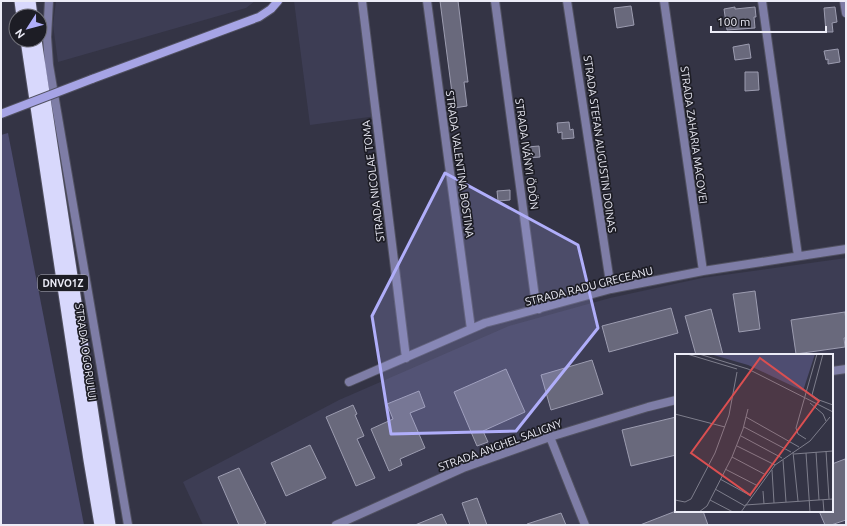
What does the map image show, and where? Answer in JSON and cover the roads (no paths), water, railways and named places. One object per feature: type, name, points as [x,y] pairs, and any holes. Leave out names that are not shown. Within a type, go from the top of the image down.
[{"type":"highway","name":"STRADA OGORULUI","points":[[27,48],[88,460],[100,525]]},
{"type":"highway","name":"STRADA OGORULUI","points":[[37,48],[110,525]]},
{"type":"main road","points":[[1,114],[259,17],[271,9],[278,1]]},
{"type":"street","points":[[49,1],[47,37],[49,65],[128,525]]},
{"type":"street","name":"STRADA NICOLAE TOMA","points":[[362,1],[406,358]]},
{"type":"street","name":"STRADA VALENTINA BOSTINA","points":[[428,1],[471,329]]},
{"type":"street","name":"STRADA IVÁNYI ÖDÖN","points":[[495,1],[536,304],[539,309]]},
{"type":"street","name":"STRADA STEFAN AUGUSTIN DOINAS","points":[[568,1],[610,289]]},
{"type":"street","name":"STRADA ZAHARIA MACOVEI","points":[[664,1],[703,271]]},
{"type":"street","points":[[762,1],[798,256]]},
{"type":"street","points":[[844,1],[846,13]]},
{"type":"street","name":"STRADA RADU GRECEANU","points":[[349,382],[485,323],[610,289],[703,271],[846,250]]},
{"type":"street","points":[[833,371],[846,369]]},
{"type":"street","name":"STRADA ANGHEL SALIGNY","points":[[336,525],[463,468],[550,437],[675,400]]},
{"type":"street","points":[[550,437],[585,525]]}]
